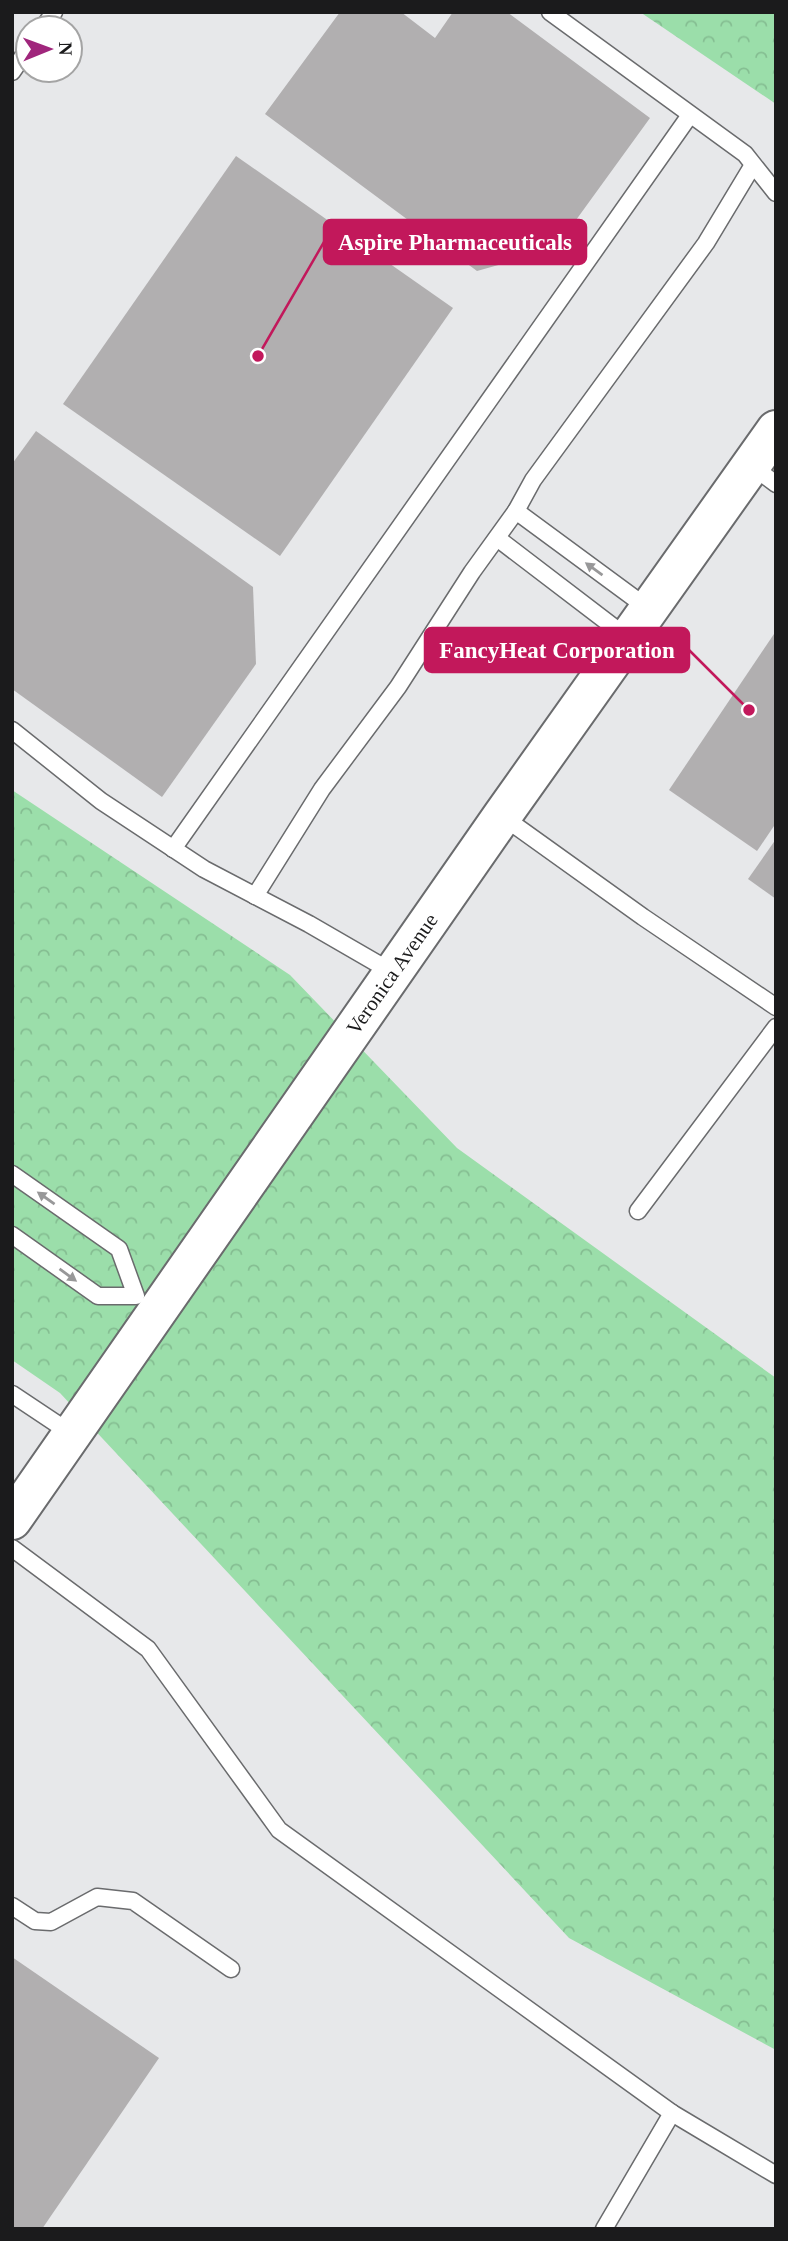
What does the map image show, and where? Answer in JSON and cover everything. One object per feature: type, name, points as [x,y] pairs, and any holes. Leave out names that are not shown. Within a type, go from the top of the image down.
[{"type":"street","name":"Veronica Avenue","points":[[12,1520],[72,1434],[146,1304],[392,972],[639,624],[763,475],[776,430]]},
{"type":"lane","points":[[550,12],[745,154],[776,194]]},
{"type":"lane","points":[[173,849],[690,114]]},
{"type":"lane","points":[[255,896],[322,789],[398,687],[472,572],[516,511],[533,480],[706,243],[754,165]]},
{"type":"lane","points":[[516,511],[639,624]]},
{"type":"lane","points":[[497,538],[639,624]]},
{"type":"lane","points":[[12,730],[101,801],[204,869],[309,924],[392,972]]},
{"type":"lane","points":[[502,816],[643,918],[776,1007]]},
{"type":"lane","points":[[638,1211],[776,1027]]},
{"type":"lane","points":[[12,1174],[119,1249],[146,1304]]},
{"type":"lane","points":[[12,1235],[98,1296],[146,1304]]},
{"type":"lane","points":[[12,1394],[72,1434]]},
{"type":"lane","points":[[12,1548],[148,1649],[279,1830],[672,2113],[776,2175]]},
{"type":"lane","points":[[12,1906],[35,1921],[51,1922],[97,1897],[133,1901],[232,1969]]},
{"type":"lane","points":[[604,2229],[672,2113]]},
{"type":"green space","points":[[640,12],[776,12],[776,104]]},
{"type":"green space","points":[[12,790],[290,975],[457,1148],[776,1378],[776,2050],[569,1938],[60,1393],[12,1360]]},
{"type":"building","points":[[340,12],[401,12],[435,38],[453,12],[507,12],[650,118],[555,249],[477,271],[265,114]]},
{"type":"building","points":[[236,156],[453,308],[280,556],[63,404]]},
{"type":"building","points":[[36,431],[253,587],[256,664],[162,797],[12,689],[12,464]]},
{"type":"building","points":[[776,631],[776,823],[757,851],[669,790]]},
{"type":"building","points":[[776,839],[776,899],[748,879]]},
{"type":"building","points":[[12,1957],[159,2058],[42,2229],[12,2229]]},
{"type":"place","name":"Aspire Pharmaceuticals","points":[[258,356]]},
{"type":"place","name":"FancyHeat Corporation","points":[[749,710]]}]
